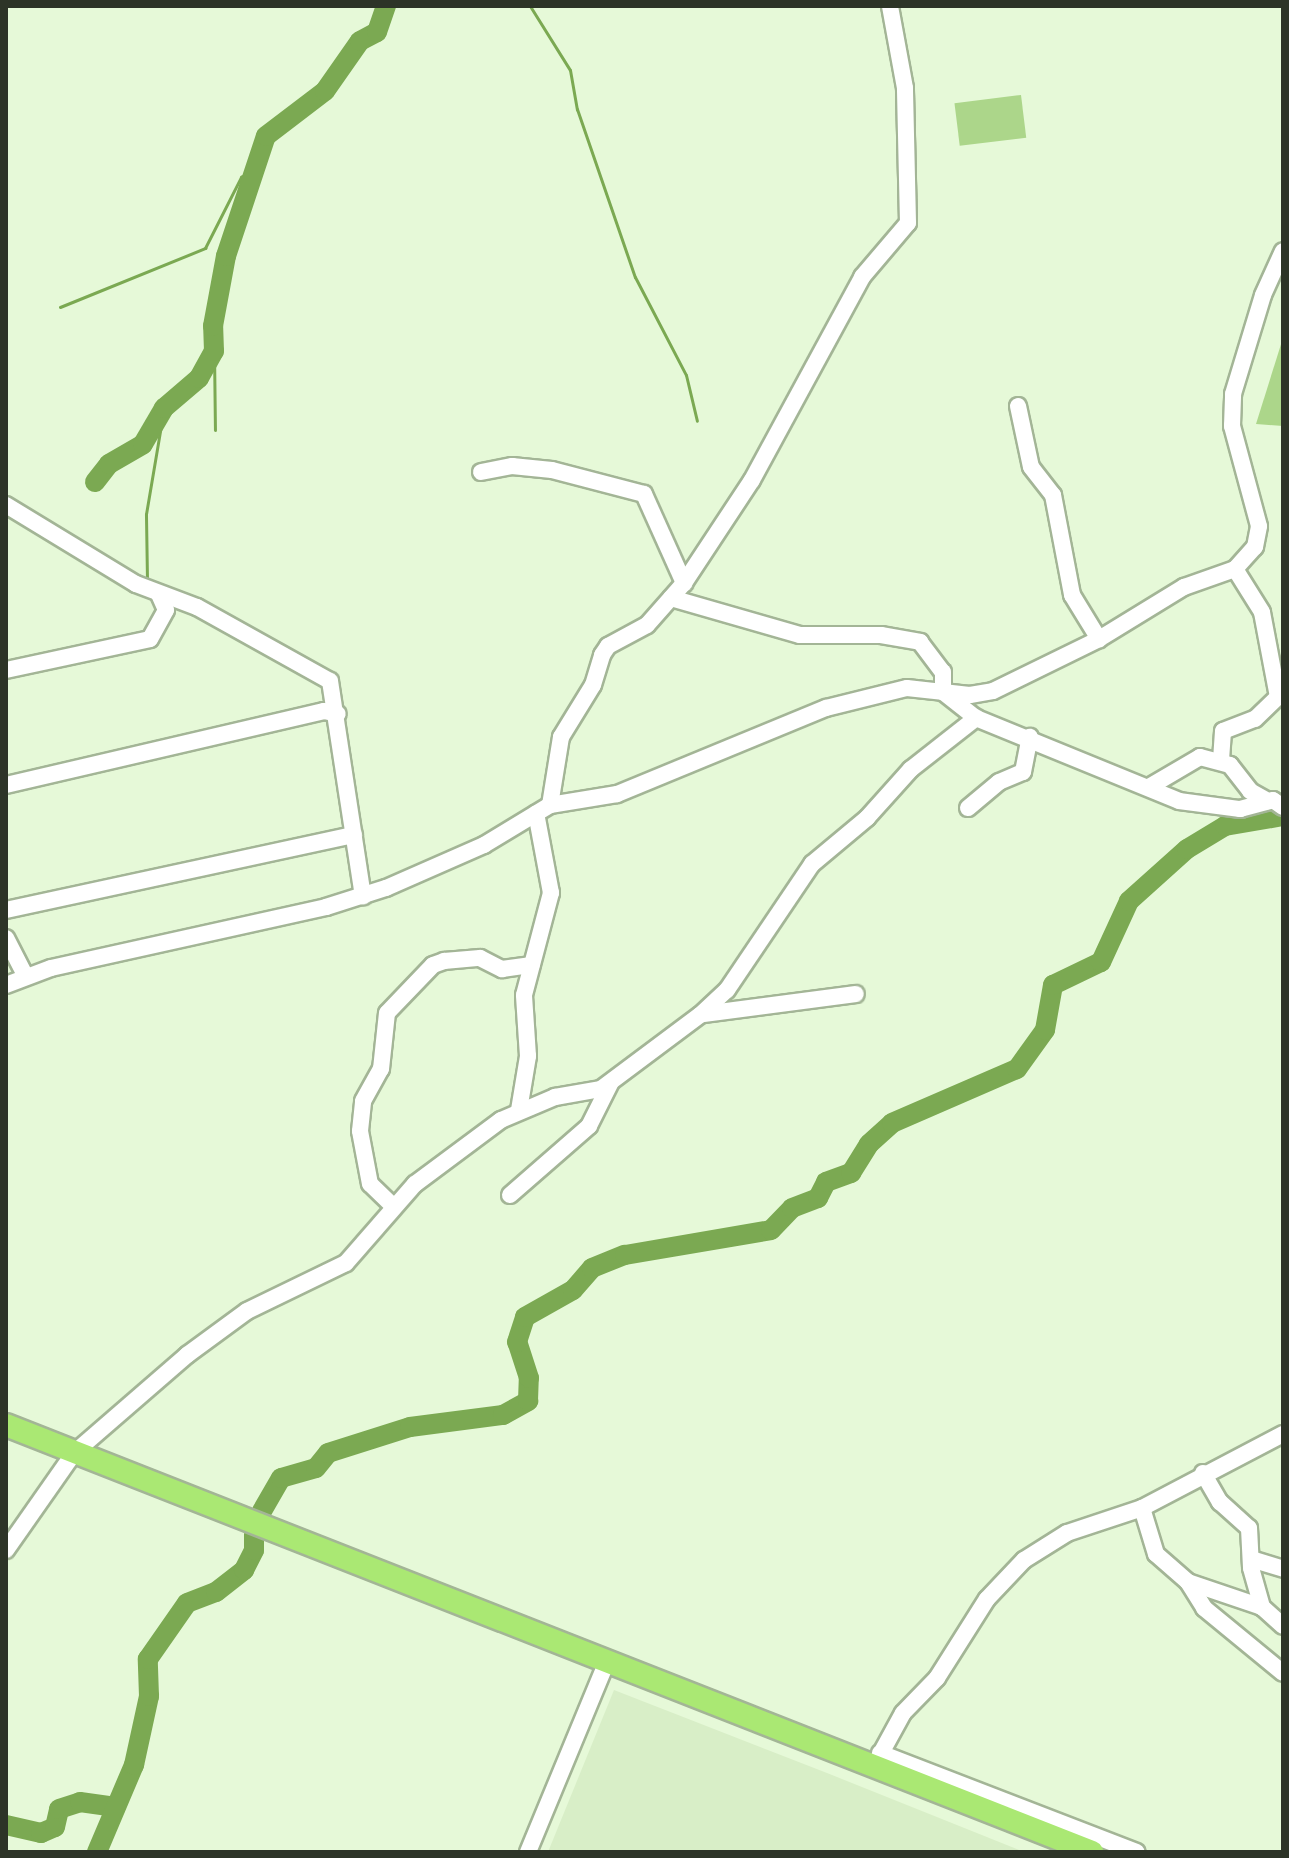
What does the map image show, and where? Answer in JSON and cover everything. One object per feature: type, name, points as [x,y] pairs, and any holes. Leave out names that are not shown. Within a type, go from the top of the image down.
[{"type":"highway","points":[[6,1425],[607,1661],[877,1760],[1092,1852]]},
{"type":"street","points":[[519,1110],[528,1056],[524,995],[551,893],[543,809],[561,737],[593,685],[608,646],[637,634],[684,583],[752,480],[862,277],[908,223],[905,88],[890,6]]},
{"type":"street","points":[[6,985],[25,975],[363,896],[432,871],[543,809],[617,794],[826,708],[907,688],[943,692],[993,691],[1099,639],[1184,587],[1235,569],[1255,547],[1259,526],[1232,426],[1233,394],[1263,295],[1283,251]]},
{"type":"street","points":[[1018,406],[1031,467],[1053,495],[1072,595],[1099,639]]},
{"type":"street","points":[[481,472],[512,466],[552,470],[644,494],[684,583]]},
{"type":"street","points":[[6,505],[159,594],[197,607],[330,681],[338,714],[363,896]]},
{"type":"street","points":[[1221,760],[1223,731],[1255,719],[1278,697],[1262,612],[1235,569]]},
{"type":"street","points":[[6,670],[150,639],[166,610],[159,594]]},
{"type":"street","points":[[671,598],[800,635],[881,635],[920,642],[943,672],[943,692]]},
{"type":"street","points":[[943,692],[976,718],[1030,737],[1179,801],[1212,808],[1240,809],[1276,804]]},
{"type":"street","points":[[6,785],[324,711],[338,714]]},
{"type":"street","points":[[6,1550],[74,1453],[226,1326],[346,1263],[371,1240],[394,1207],[427,1173],[519,1110],[610,1084],[700,1015],[727,990],[812,864],[867,818],[911,769],[976,718]]},
{"type":"street","points":[[968,808],[999,782],[1023,772],[1030,737]]},
{"type":"street","points":[[1149,787],[1200,757],[1221,760],[1250,791],[1276,804]]},
{"type":"street","points":[[6,910],[354,835]]},
{"type":"street","points":[[6,938],[25,975]]},
{"type":"street","points":[[394,1207],[370,1184],[360,1131],[363,1101],[381,1069],[387,1013],[433,965],[444,961],[480,958],[502,969],[532,965]]},
{"type":"street","points":[[700,1015],[856,994]]},
{"type":"street","points":[[510,1195],[589,1126],[610,1084]]},
{"type":"street","points":[[1137,1852],[877,1760],[893,1727],[937,1678],[987,1599],[1024,1560],[1067,1533],[1142,1508],[1203,1473],[1283,1434]]},
{"type":"street","points":[[1203,1473],[1220,1502],[1249,1528],[1251,1559],[1262,1607]]},
{"type":"street","points":[[1142,1508],[1156,1554],[1188,1582],[1204,1608],[1283,1673]]},
{"type":"street","points":[[1251,1559],[1283,1569]]},
{"type":"street","points":[[1188,1582],[1262,1607],[1283,1626]]},
{"type":"street","points":[[528,1852],[607,1661]]},
{"type":"shaded area","points":[[614,1690],[827,1773],[1024,1852],[548,1852]]},
{"type":"green space","points":[[1021,95],[1026,138],[960,146],[954,103]]},
{"type":"green space","points":[[1282,341],[1283,426],[1256,424]]},
{"type":"waterway","points":[[95,482],[109,464],[143,444],[164,408],[199,378],[214,351],[213,326],[226,256],[266,136],[325,91],[360,41],[377,32],[386,6]]},
{"type":"waterway","points":[[530,6],[570,70],[577,109],[635,277],[686,375],[697,421]]},
{"type":"waterway","points":[[60,307],[205,248],[241,177],[257,167]]},
{"type":"waterway","points":[[214,351],[215,430]]},
{"type":"waterway","points":[[147,580],[146,514],[164,408]]},
{"type":"waterway","points":[[262,1511],[281,1478],[316,1468],[328,1453],[410,1427],[503,1415],[528,1401],[529,1378],[517,1342],[525,1317],[573,1290],[592,1268],[625,1255],[771,1230],[792,1208],[818,1198],[826,1182],[851,1173],[869,1144],[892,1123],[1017,1069],[1045,1030],[1053,985],[1101,962],[1129,901],[1187,849],[1225,826],[1283,816]]},
{"type":"waterway","points":[[97,1852],[134,1765],[149,1696],[148,1659],[187,1603],[216,1592],[244,1570],[254,1550],[254,1534]]},
{"type":"waterway","points":[[6,1825],[41,1833],[55,1827],[59,1809],[80,1802],[116,1807]]}]
